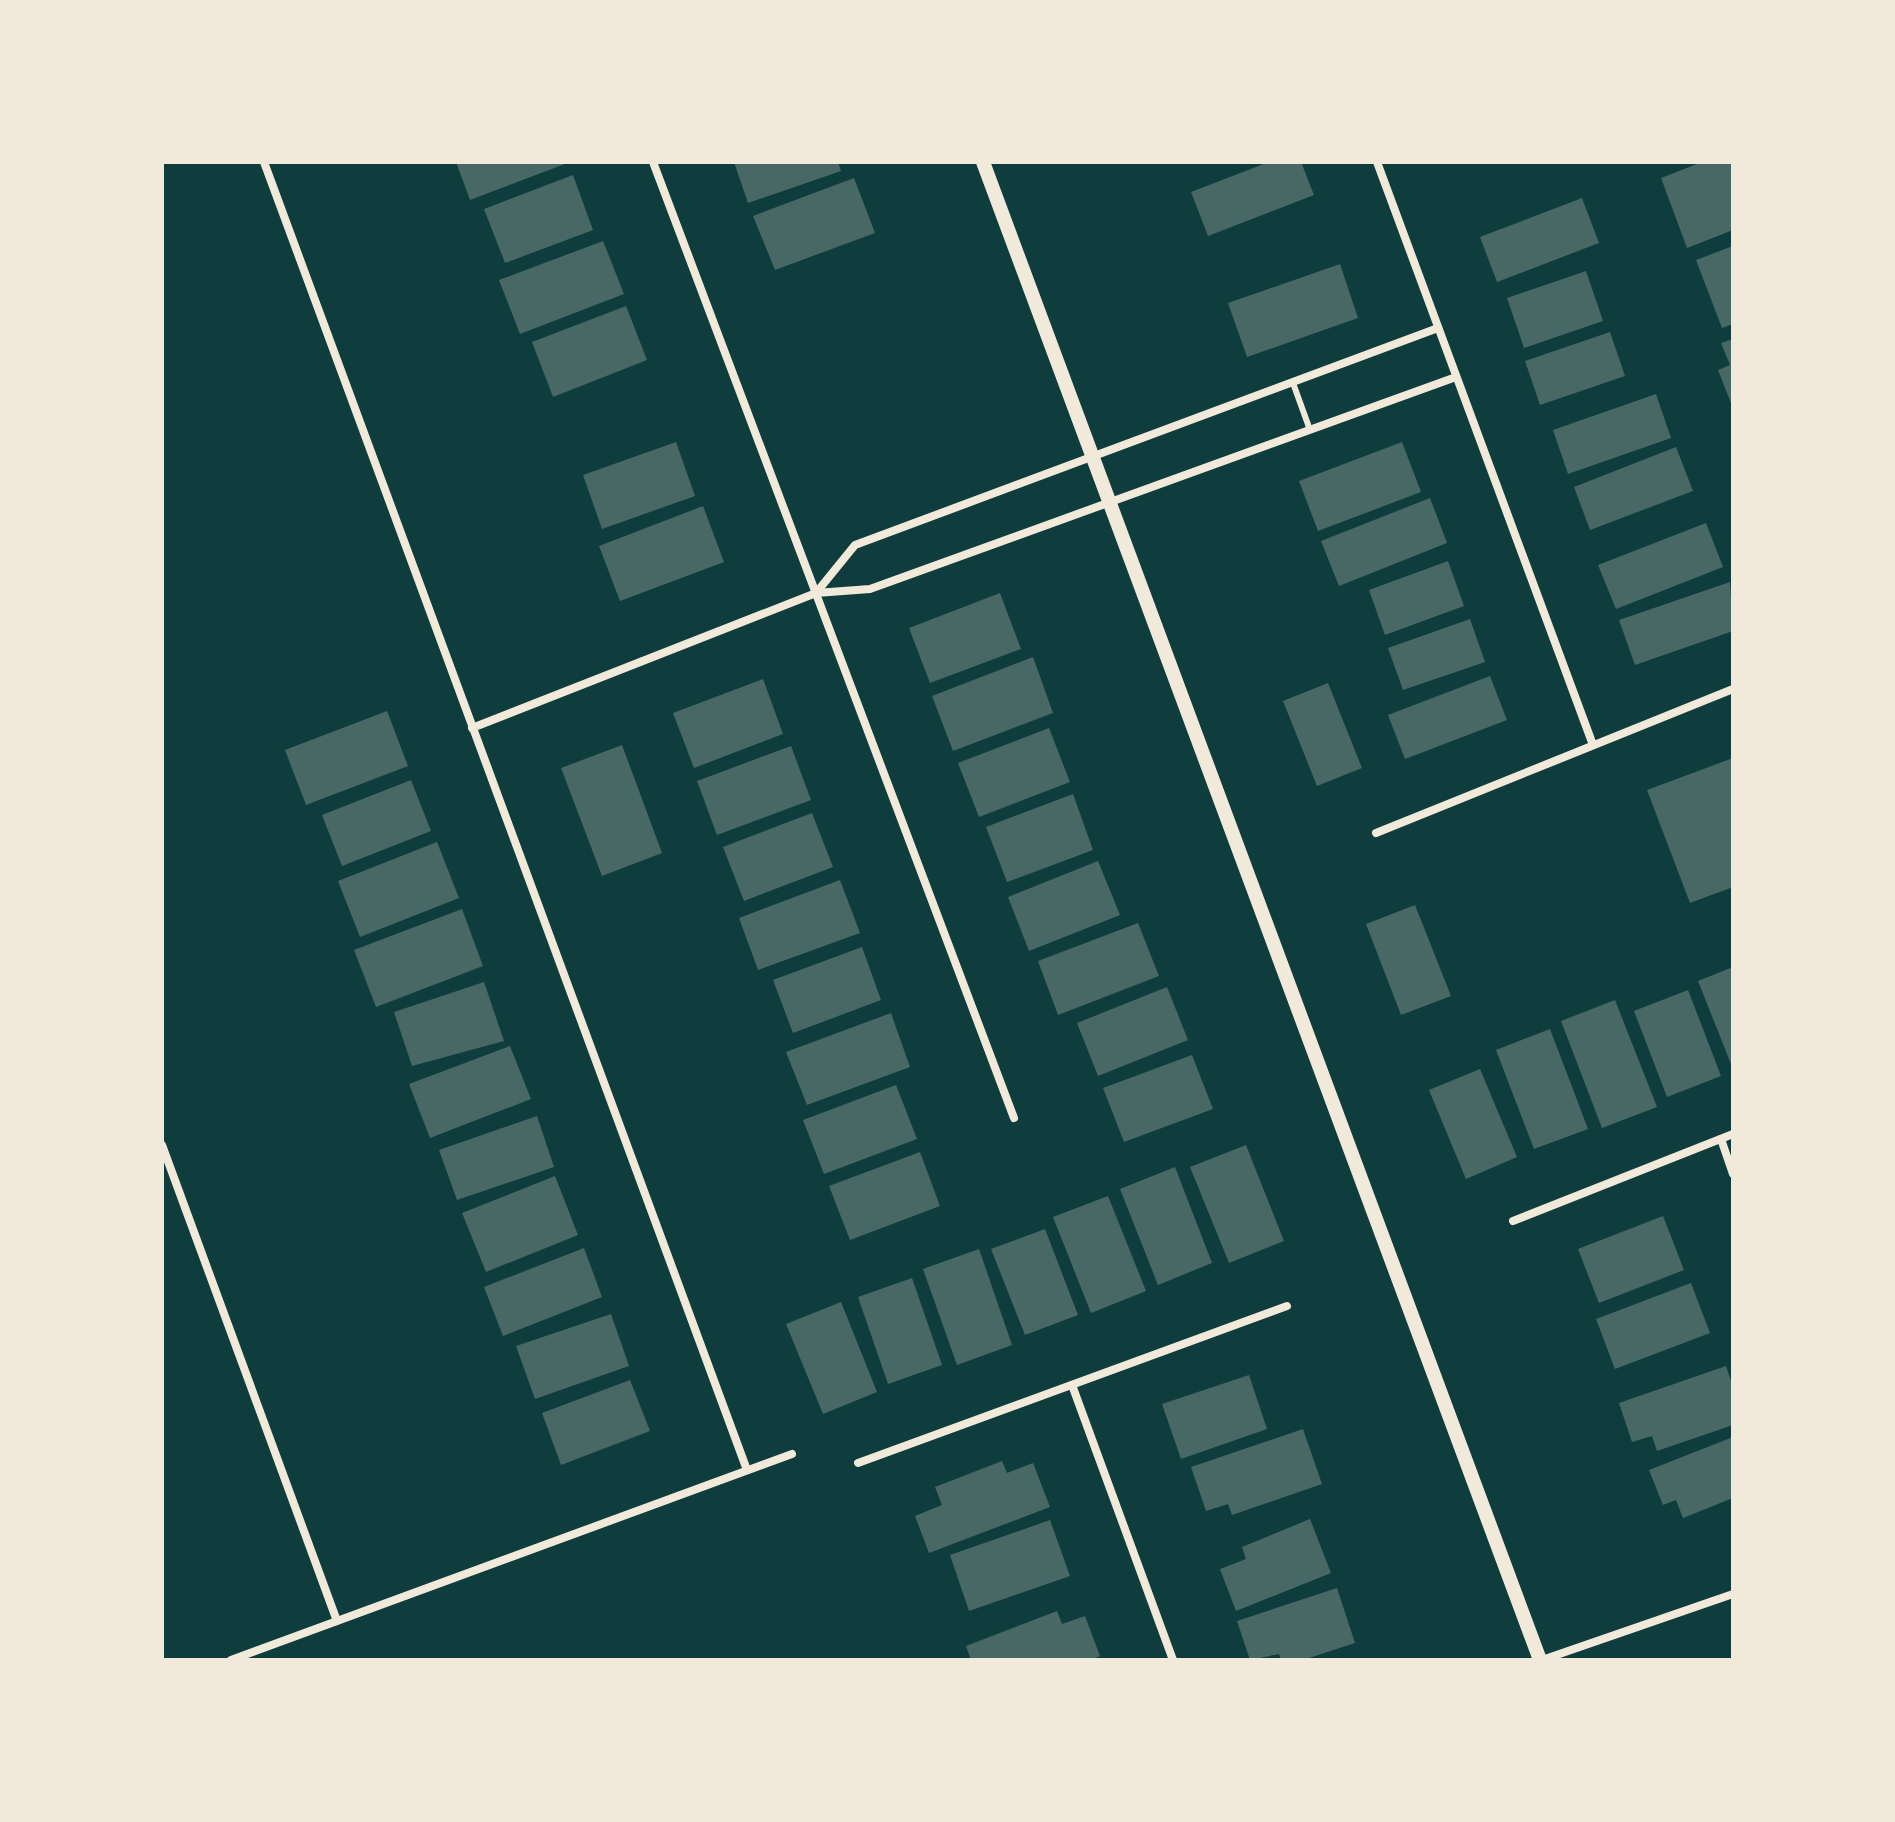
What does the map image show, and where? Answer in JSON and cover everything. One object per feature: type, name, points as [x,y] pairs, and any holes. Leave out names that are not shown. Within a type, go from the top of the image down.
[{"type":"street","points":[[264,162],[747,1470]]},
{"type":"street","points":[[653,162],[1014,1118]]},
{"type":"street","points":[[983,162],[1541,1660],[1733,1594]]},
{"type":"street","points":[[1377,162],[1593,745]]},
{"type":"street","points":[[816,593],[855,545],[1438,328]]},
{"type":"street","points":[[472,728],[816,593],[870,589],[1456,377]]},
{"type":"street","points":[[1376,833],[1733,689]]},
{"type":"street","points":[[1513,1221],[1733,1134]]},
{"type":"street","points":[[1721,1139],[1733,1174]]},
{"type":"street","points":[[162,1145],[337,1621]]},
{"type":"street","points":[[858,1463],[1287,1306]]},
{"type":"street","points":[[1072,1385],[1173,1660]]},
{"type":"street","points":[[231,1660],[792,1454]]},
{"type":"lane","points":[[1293,383],[1310,430]]},
{"type":"building","points":[[456,162],[570,162],[470,200]]},
{"type":"building","points":[[734,162],[838,162],[841,171],[748,203]]},
{"type":"building","points":[[1269,162],[1301,162],[1314,195],[1208,236],[1191,192]]},
{"type":"building","points":[[1702,162],[1733,162],[1733,230],[1687,248],[1661,178]]},
{"type":"building","points":[[573,175],[593,230],[505,263],[484,209]]},
{"type":"building","points":[[854,178],[875,233],[775,270],[753,216]]},
{"type":"building","points":[[1582,198],[1599,243],[1497,282],[1480,237]]},
{"type":"building","points":[[603,241],[624,294],[520,334],[499,280]]},
{"type":"building","points":[[1733,246],[1733,324],[1722,328],[1696,260]]},
{"type":"building","points":[[1340,264],[1358,318],[1247,357],[1228,303]]},
{"type":"building","points":[[1586,271],[1603,321],[1524,348],[1507,298]]},
{"type":"building","points":[[626,306],[647,360],[553,397],[532,342]]},
{"type":"building","points":[[1610,332],[1625,376],[1540,405],[1525,361]]},
{"type":"building","points":[[1733,339],[1733,408],[1718,370],[1730,365],[1721,343]]},
{"type":"building","points":[[1656,394],[1671,438],[1568,474],[1553,430]]},
{"type":"building","points":[[676,442],[695,496],[602,529],[583,475]]},
{"type":"building","points":[[1402,442],[1421,492],[1318,531],[1299,481]]},
{"type":"building","points":[[1676,447],[1693,491],[1590,530],[1574,487]]},
{"type":"building","points":[[1430,498],[1447,543],[1339,586],[1321,541]]},
{"type":"building","points":[[703,506],[724,562],[620,601],[599,546]]},
{"type":"building","points":[[1706,523],[1723,567],[1616,609],[1598,565]]},
{"type":"building","points":[[1448,561],[1464,606],[1385,635],[1369,590]]},
{"type":"building","points":[[1730,582],[1733,631],[1635,665],[1619,620]]},
{"type":"building","points":[[1000,593],[1021,649],[930,683],[909,628]]},
{"type":"building","points":[[1470,619],[1485,662],[1403,690],[1388,648]]},
{"type":"building","points":[[1033,657],[1053,713],[953,751],[932,696]]},
{"type":"building","points":[[1490,676],[1507,720],[1405,759],[1388,715]]},
{"type":"building","points":[[763,679],[783,734],[694,768],[673,713]]},
{"type":"building","points":[[1328,683],[1362,768],[1317,786],[1283,701]]},
{"type":"building","points":[[387,711],[408,766],[306,805],[285,750]]},
{"type":"building","points":[[1049,728],[1070,782],[979,817],[958,763]]},
{"type":"building","points":[[622,745],[662,853],[602,876],[561,768]]},
{"type":"building","points":[[791,746],[811,800],[717,835],[697,781]]},
{"type":"building","points":[[1733,758],[1733,887],[1690,903],[1647,790]]},
{"type":"building","points":[[411,780],[431,831],[342,866],[322,815]]},
{"type":"building","points":[[1073,794],[1093,850],[1007,882],[986,827]]},
{"type":"building","points":[[812,813],[833,867],[744,901],[723,847]]},
{"type":"building","points":[[437,842],[459,898],[360,937],[338,881]]},
{"type":"building","points":[[1098,861],[1120,915],[1029,951],[1008,897]]},
{"type":"building","points":[[840,880],[860,933],[758,970],[739,918]]},
{"type":"building","points":[[1415,905],[1451,996],[1401,1015],[1366,924]]},
{"type":"building","points":[[462,909],[483,966],[376,1007],[354,950]]},
{"type":"building","points":[[1138,923],[1159,976],[1058,1015],[1038,961]]},
{"type":"building","points":[[862,947],[881,1000],[793,1033],[773,980]]},
{"type":"building","points":[[1733,967],[1733,1069],[1698,981]]},
{"type":"building","points":[[484,982],[504,1041],[412,1066],[394,1012]]},
{"type":"building","points":[[1167,987],[1188,1040],[1098,1076],[1077,1023]]},
{"type":"building","points":[[1688,990],[1721,1076],[1667,1097],[1634,1011]]},
{"type":"building","points":[[1615,1000],[1657,1107],[1602,1128],[1561,1021]]},
{"type":"building","points":[[891,1013],[910,1067],[807,1105],[786,1052]]},
{"type":"building","points":[[1550,1029],[1588,1129],[1534,1149],[1496,1050]]},
{"type":"building","points":[[510,1046],[531,1099],[430,1138],[409,1084]]},
{"type":"building","points":[[1192,1055],[1213,1109],[1124,1142],[1103,1088]]},
{"type":"building","points":[[1480,1069],[1517,1157],[1466,1179],[1429,1090]]},
{"type":"building","points":[[896,1085],[917,1139],[824,1174],[803,1120]]},
{"type":"building","points":[[537,1116],[554,1167],[457,1200],[439,1150]]},
{"type":"building","points":[[1246,1145],[1284,1241],[1229,1263],[1190,1167]]},
{"type":"building","points":[[920,1152],[940,1206],[850,1240],[829,1186]]},
{"type":"building","points":[[1175,1167],[1212,1263],[1158,1285],[1120,1189]]},
{"type":"building","points":[[555,1176],[578,1235],[486,1272],[462,1213]]},
{"type":"building","points":[[1108,1196],[1146,1291],[1091,1313],[1053,1217]]},
{"type":"building","points":[[1663,1216],[1684,1270],[1599,1303],[1578,1249]]},
{"type":"building","points":[[1045,1229],[1078,1315],[1025,1335],[991,1249]]},
{"type":"building","points":[[584,1248],[602,1297],[503,1336],[484,1287]]},
{"type":"building","points":[[979,1249],[1012,1345],[957,1365],[923,1269]]},
{"type":"building","points":[[912,1278],[942,1365],[888,1384],[858,1297]]},
{"type":"building","points":[[1691,1283],[1710,1333],[1615,1369],[1596,1319]]},
{"type":"building","points":[[841,1302],[877,1392],[823,1414],[786,1324]]},
{"type":"building","points":[[611,1314],[629,1366],[535,1399],[516,1346]]},
{"type":"building","points":[[1726,1366],[1733,1387],[1733,1425],[1657,1451],[1652,1436],[1632,1442],[1619,1403]]},
{"type":"building","points":[[1249,1375],[1267,1429],[1181,1459],[1162,1404]]},
{"type":"building","points":[[630,1380],[650,1431],[561,1465],[542,1413]]},
{"type":"building","points":[[1303,1429],[1322,1484],[1232,1515],[1228,1504],[1206,1511],[1191,1467]]},
{"type":"building","points":[[1733,1437],[1733,1498],[1683,1518],[1676,1500],[1663,1505],[1649,1470]]},
{"type":"building","points":[[1002,1461],[1007,1473],[1033,1463],[1050,1507],[929,1553],[915,1516],[942,1505],[935,1487]]},
{"type":"building","points":[[1310,1519],[1331,1573],[1236,1611],[1220,1569],[1246,1559],[1242,1547]]},
{"type":"building","points":[[1050,1520],[1070,1576],[969,1611],[950,1555]]},
{"type":"building","points":[[1337,1588],[1355,1643],[1303,1660],[1281,1660],[1279,1654],[1250,1660],[1237,1621]]},
{"type":"building","points":[[1057,1611],[1062,1624],[1085,1616],[1100,1656],[1091,1660],[971,1660],[966,1646]]}]
